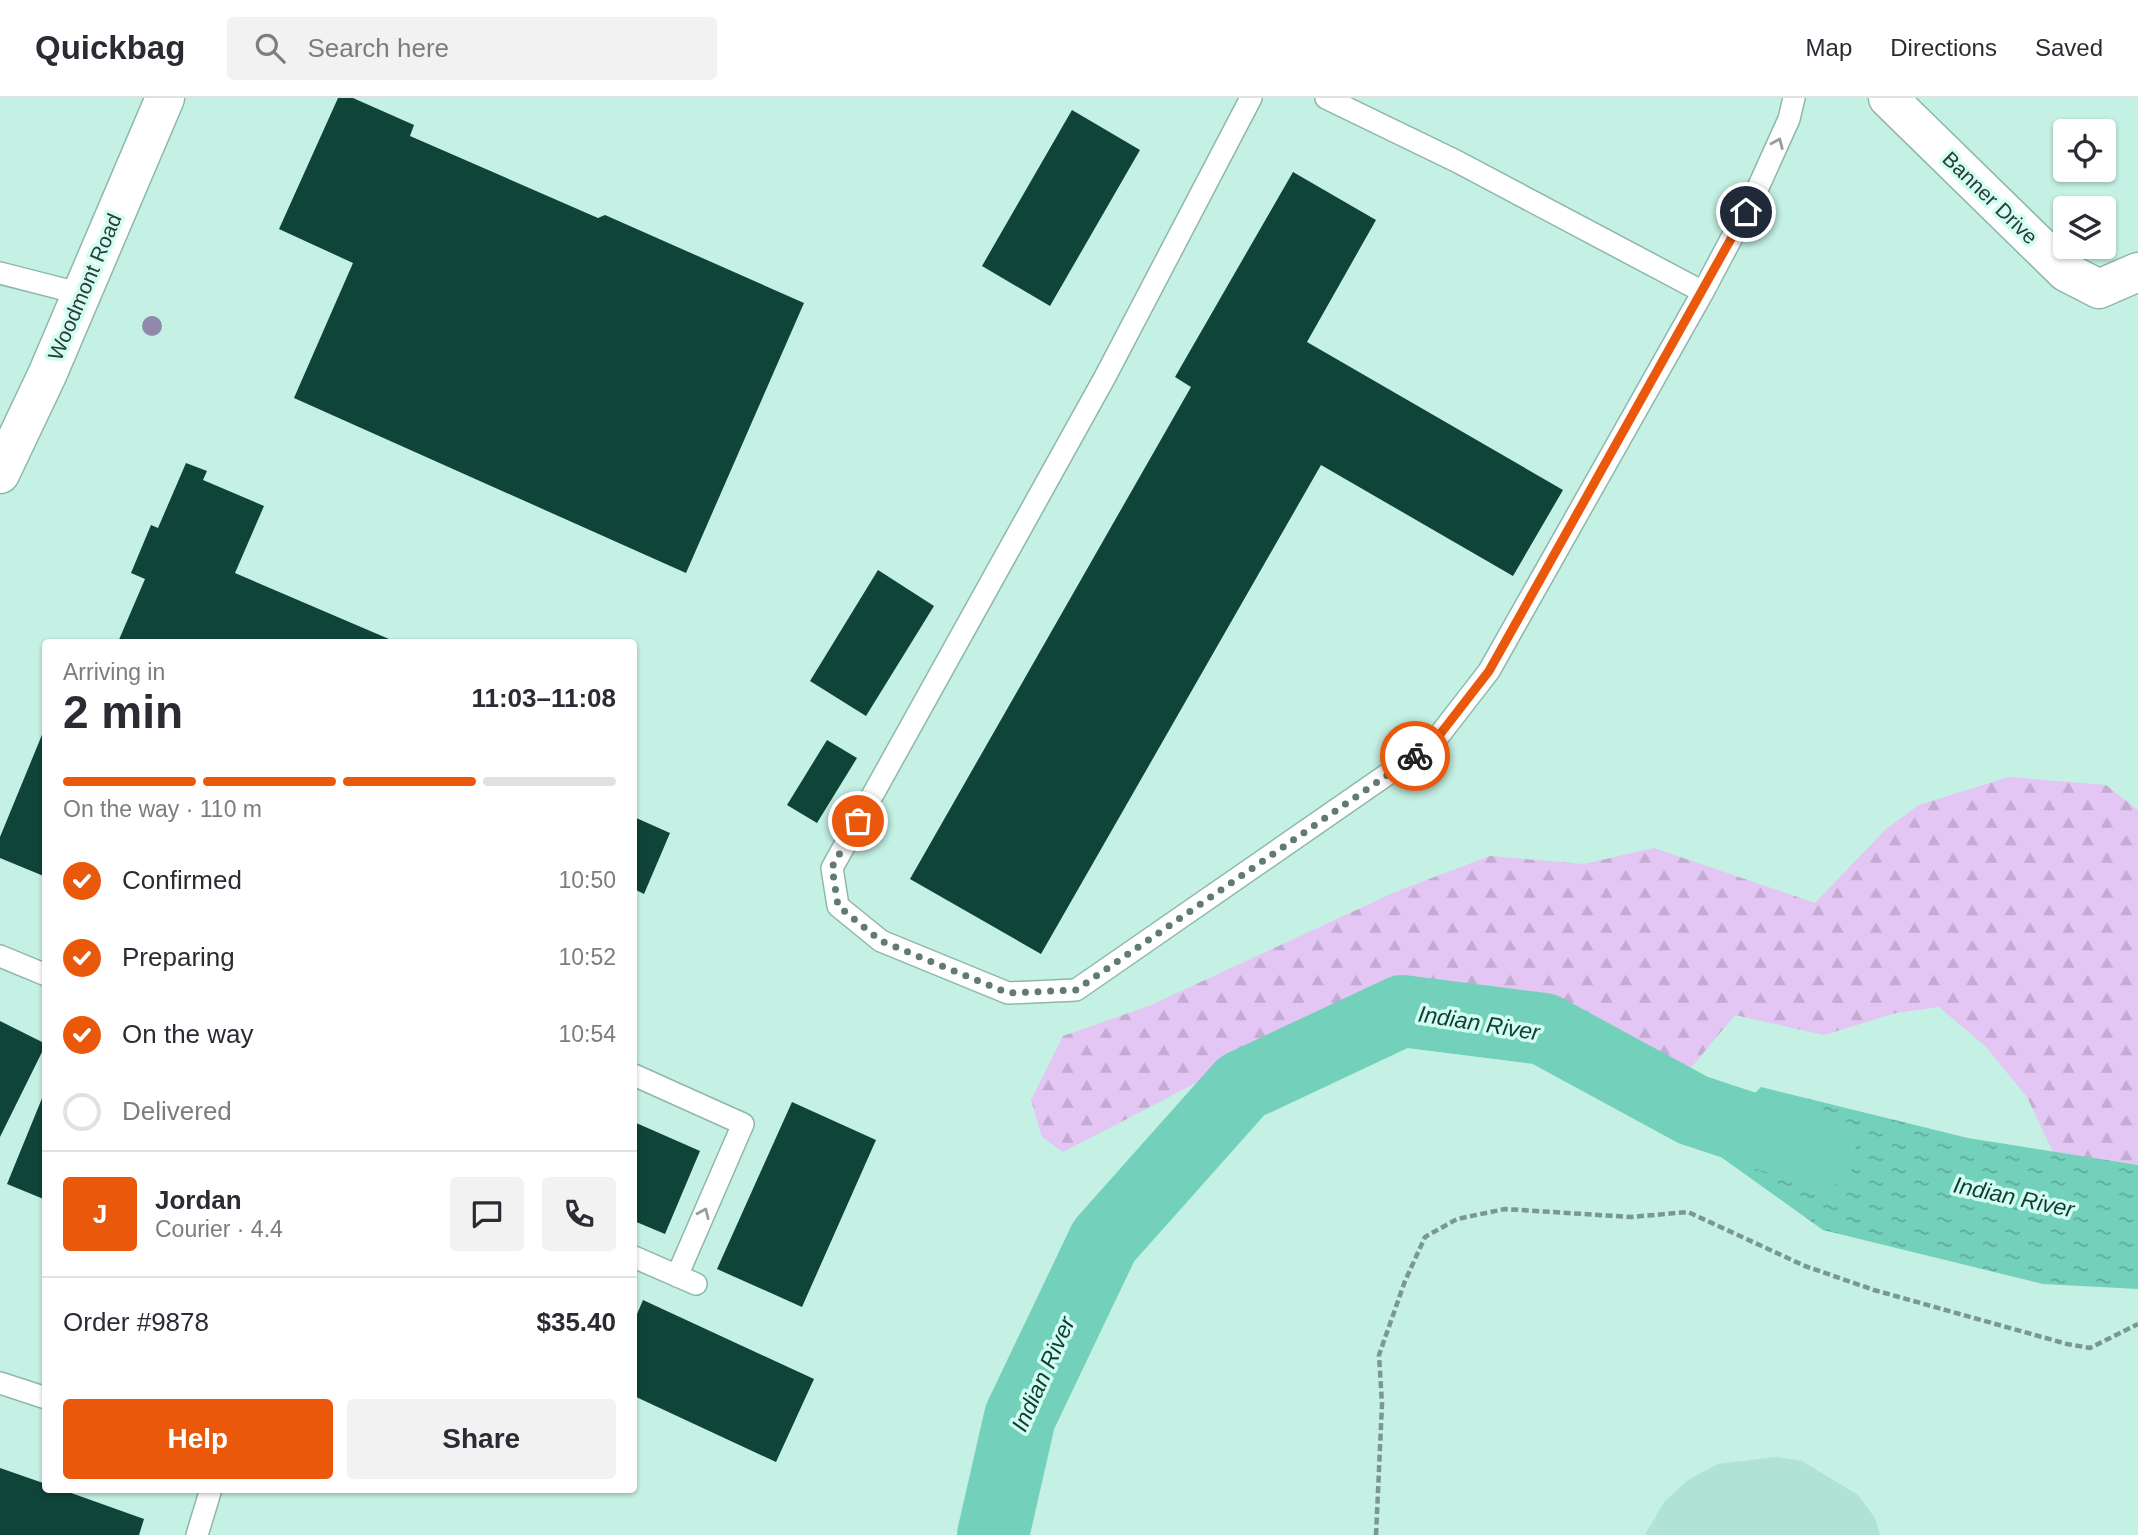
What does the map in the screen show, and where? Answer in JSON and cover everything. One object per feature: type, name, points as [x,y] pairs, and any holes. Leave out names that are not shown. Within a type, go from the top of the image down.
[{"type":"main road","name":"Woodmont Road","points":[[0,474],[82,293],[165,98]]},
{"type":"main road","name":"Banner Drive","points":[[1888,98],[2066,272],[2099,289],[2138,272]]},
{"type":"lane","points":[[1251,98],[1105,377],[832,867],[838,906],[881,941],[1008,993],[1076,990],[1434,742],[1489,671],[1703,292],[1756,192],[1789,119],[1794,98]]},
{"type":"lane","points":[[1326,98],[1458,162],[1703,292]]},
{"type":"lane","points":[[0,273],[82,293]]},
{"type":"lane","points":[[0,956],[42,973]]},
{"type":"lane","points":[[637,1075],[743,1125],[686,1280],[637,1257]]},
{"type":"lane","points":[[0,1382],[42,1397]]},
{"type":"lane","points":[[197,1535],[210,1493]]},
{"type":"path","points":[[1376,1535],[1382,1404],[1379,1355],[1405,1281],[1425,1237],[1457,1219],[1505,1209],[1631,1217],[1688,1212],[1805,1266],[1874,1290],[2067,1344],[2090,1348],[2138,1324]]},
{"type":"shaded area","points":[[1776,1457],[1802,1461],[1858,1495],[1875,1518],[1880,1535],[1645,1535],[1664,1502],[1688,1480],[1718,1464]]},
{"type":"green space","points":[[2009,777],[2106,785],[2138,810],[2138,1165],[2053,1152],[2027,1097],[1985,1046],[1939,1007],[1896,1013],[1824,1035],[1735,1015],[1690,1069],[1643,1101],[1552,1066],[1519,1041],[1431,998],[1372,1010],[1196,1083],[1063,1152],[1042,1137],[1031,1100],[1063,1036],[1149,1006],[1395,892],[1490,856],[1584,864],[1654,848],[1815,903],[1887,828],[1919,805]]},
{"type":"water","points":[[1761,1087],[1968,1138],[2138,1165],[2138,1289],[2043,1284],[1823,1230],[1700,1142],[1726,1122]]},
{"type":"building","points":[[338,98],[353,98],[414,125],[410,136],[598,218],[605,215],[804,303],[686,573],[294,398],[353,263],[279,229]]},
{"type":"building","points":[[1072,110],[1140,150],[1050,306],[982,266]]},
{"type":"building","points":[[1293,172],[1376,220],[1307,342],[1563,490],[1513,576],[1321,465],[1041,954],[910,879],[1191,387],[1175,377]]},
{"type":"building","points":[[186,463],[207,471],[203,480],[264,506],[235,573],[389,639],[119,639],[145,579],[131,573],[151,525],[158,528]]},
{"type":"building","points":[[878,570],[934,606],[866,716],[810,681]]},
{"type":"building","points":[[42,735],[42,875],[0,858],[0,837]]},
{"type":"building","points":[[827,740],[857,758],[817,823],[787,805]]},
{"type":"building","points":[[637,818],[670,833],[644,894],[637,890]]},
{"type":"building","points":[[0,1021],[42,1042],[42,1052],[0,1137]]},
{"type":"building","points":[[42,1098],[42,1198],[7,1184]]},
{"type":"building","points":[[792,1102],[876,1140],[802,1307],[717,1269]]},
{"type":"building","points":[[637,1123],[700,1151],[665,1234],[637,1222]]},
{"type":"building","points":[[643,1300],[814,1379],[776,1462],[637,1397],[637,1314]]},
{"type":"building","points":[[0,1468],[42,1483],[42,1493],[71,1493],[144,1519],[139,1535],[0,1535]]},
{"type":"waterway","name":"Indian River","points":[[993,1535],[1020,1417],[1104,1241],[1242,1086],[1402,1011],[1544,1029],[1693,1110],[1820,1152]]},
{"type":"way so far","points":[[858,821],[832,867],[838,906],[881,941],[1008,993],[1076,990],[1116,965],[1415,756]]},
{"type":"route","points":[[1415,756],[1434,742],[1489,671],[1746,212]]}]
